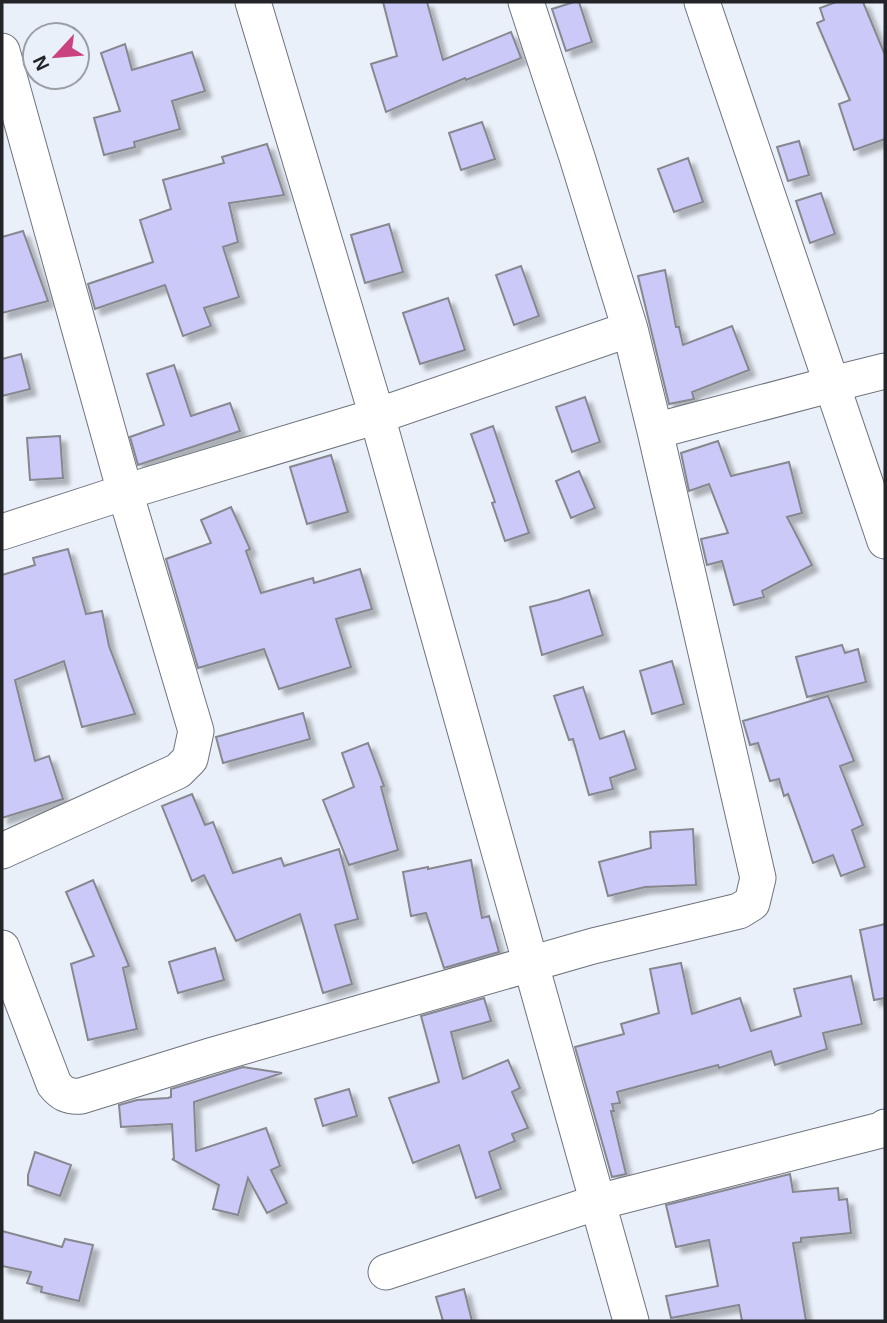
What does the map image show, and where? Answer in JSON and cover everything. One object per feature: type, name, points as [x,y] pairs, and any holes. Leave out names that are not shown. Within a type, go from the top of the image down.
[{"type":"street","points":[[253,2],[377,416],[631,1321]]},
{"type":"street","points":[[2,948],[54,1084],[61,1093],[71,1097],[593,946],[739,911],[752,903],[758,878],[630,329],[526,2]]},
{"type":"street","points":[[702,2],[885,541]]},
{"type":"street","points":[[2,51],[125,492],[196,731],[190,759],[178,771],[2,852]]},
{"type":"street","points":[[2,533],[125,492],[377,416],[630,329]]},
{"type":"street","points":[[655,430],[885,371]]},
{"type":"street","points":[[386,1272],[598,1202],[885,1127]]},
{"type":"building","points":[[383,2],[427,2],[443,60],[511,32],[521,58],[466,80],[465,78],[386,112],[371,64],[397,56]]},
{"type":"building","points":[[579,2],[592,42],[566,51],[552,9]]},
{"type":"building","points":[[836,2],[863,2],[885,55],[885,139],[854,150],[839,104],[850,100],[817,23],[824,20],[820,8]]},
{"type":"building","points":[[125,44],[132,70],[192,52],[205,91],[172,101],[180,129],[134,142],[135,147],[104,155],[94,118],[120,111],[101,53]]},
{"type":"building","points":[[482,122],[495,159],[461,170],[449,133]]},
{"type":"building","points":[[799,141],[809,175],[788,181],[777,147]]},
{"type":"building","points":[[267,144],[284,195],[229,203],[238,242],[223,247],[239,297],[204,308],[211,326],[183,336],[165,285],[95,309],[88,284],[153,262],[140,220],[171,209],[163,180],[224,163],[222,157]]},
{"type":"building","points":[[688,158],[703,202],[674,212],[658,169]]},
{"type":"building","points":[[821,193],[835,234],[810,243],[796,201]]},
{"type":"building","points":[[389,224],[403,272],[365,283],[351,235]]},
{"type":"building","points":[[23,231],[48,301],[2,313],[2,237]]},
{"type":"building","points":[[521,266],[539,316],[514,325],[496,275]]},
{"type":"building","points":[[665,270],[676,327],[679,327],[683,345],[732,326],[749,370],[692,392],[694,399],[669,404],[638,276]]},
{"type":"building","points":[[448,298],[465,350],[420,364],[403,313]]},
{"type":"building","points":[[21,354],[30,389],[2,396],[2,359]]},
{"type":"building","points":[[174,365],[191,416],[230,403],[240,431],[138,465],[130,437],[164,425],[147,374]]},
{"type":"building","points":[[585,397],[600,442],[572,452],[556,407]]},
{"type":"building","points":[[493,426],[529,533],[505,541],[492,503],[495,502],[471,434]]},
{"type":"building","points":[[60,436],[63,478],[30,480],[27,438]]},
{"type":"building","points":[[718,441],[731,476],[789,462],[802,513],[787,517],[812,565],[762,591],[764,597],[734,605],[722,561],[707,565],[701,539],[728,533],[709,484],[689,491],[681,453]]},
{"type":"building","points":[[331,455],[348,512],[307,524],[290,467]]},
{"type":"building","points":[[579,471],[595,508],[571,518],[556,481]]},
{"type":"building","points":[[231,507],[250,549],[246,551],[261,593],[313,578],[314,583],[360,569],[372,609],[336,619],[351,667],[279,689],[264,649],[198,668],[166,559],[211,543],[201,520]]},
{"type":"building","points":[[68,549],[86,614],[102,611],[109,646],[135,714],[82,727],[64,661],[15,680],[35,761],[49,756],[63,799],[2,818],[2,575],[35,565],[33,558]]},
{"type":"building","points":[[589,590],[603,635],[542,655],[530,607]]},
{"type":"building","points":[[842,645],[845,653],[858,649],[866,682],[807,697],[796,657]]},
{"type":"building","points":[[672,661],[684,704],[652,714],[640,671]]},
{"type":"building","points":[[583,687],[600,739],[624,731],[636,769],[610,778],[613,789],[589,795],[573,739],[569,740],[554,696]]},
{"type":"building","points":[[828,696],[854,761],[840,766],[863,825],[852,830],[865,867],[841,876],[833,855],[813,863],[788,794],[784,796],[779,779],[770,781],[758,743],[750,745],[743,721]]},
{"type":"building","points":[[303,713],[310,739],[223,763],[216,737]]},
{"type":"building","points":[[368,743],[384,786],[381,787],[398,850],[349,865],[323,800],[354,787],[342,753]]},
{"type":"building","points":[[192,794],[205,825],[213,822],[233,873],[281,858],[284,866],[339,849],[358,919],[335,925],[352,984],[323,993],[300,914],[236,941],[204,875],[192,881],[162,806]]},
{"type":"building","points":[[693,829],[696,885],[645,887],[608,896],[599,862],[651,848],[650,832]]},
{"type":"building","points":[[471,860],[482,918],[489,916],[499,952],[444,968],[426,913],[411,916],[403,872]]},
{"type":"building","points":[[93,880],[129,966],[123,968],[137,1029],[88,1040],[71,964],[94,956],[66,892]]},
{"type":"building","points":[[885,924],[885,998],[874,1000],[860,930]]},
{"type":"building","points":[[215,948],[224,980],[178,993],[169,962]]},
{"type":"building","points":[[681,963],[692,1014],[740,998],[751,1031],[801,1016],[794,989],[851,976],[862,1024],[823,1033],[827,1049],[775,1065],[771,1051],[719,1068],[718,1065],[617,1092],[620,1103],[612,1104],[614,1111],[611,1111],[626,1174],[612,1177],[575,1047],[624,1034],[621,1024],[659,1013],[650,969]]},
{"type":"building","points":[[484,998],[491,1021],[451,1032],[463,1079],[508,1060],[520,1088],[512,1092],[528,1128],[512,1134],[515,1141],[489,1152],[501,1189],[476,1198],[459,1145],[413,1163],[389,1098],[439,1082],[421,1016]]},
{"type":"building","points":[[243,1067],[282,1073],[194,1102],[196,1151],[266,1128],[280,1166],[271,1170],[287,1203],[267,1213],[248,1178],[238,1215],[213,1209],[219,1185],[172,1159],[172,1124],[121,1127],[119,1105],[137,1100],[168,1098],[171,1097],[171,1089]]},
{"type":"building","points":[[349,1089],[357,1116],[323,1126],[315,1099]]},
{"type":"building","points":[[35,1152],[71,1165],[60,1196],[28,1185]]},
{"type":"building","points":[[790,1174],[793,1192],[838,1188],[839,1200],[847,1199],[851,1233],[801,1238],[801,1242],[793,1243],[806,1321],[742,1321],[739,1305],[671,1318],[666,1296],[718,1286],[709,1240],[676,1247],[666,1205]]},
{"type":"building","points":[[2,1231],[62,1247],[65,1239],[93,1245],[79,1301],[41,1292],[42,1287],[27,1283],[31,1272],[2,1266]]},
{"type":"building","points":[[464,1289],[472,1321],[443,1321],[436,1297]]}]
